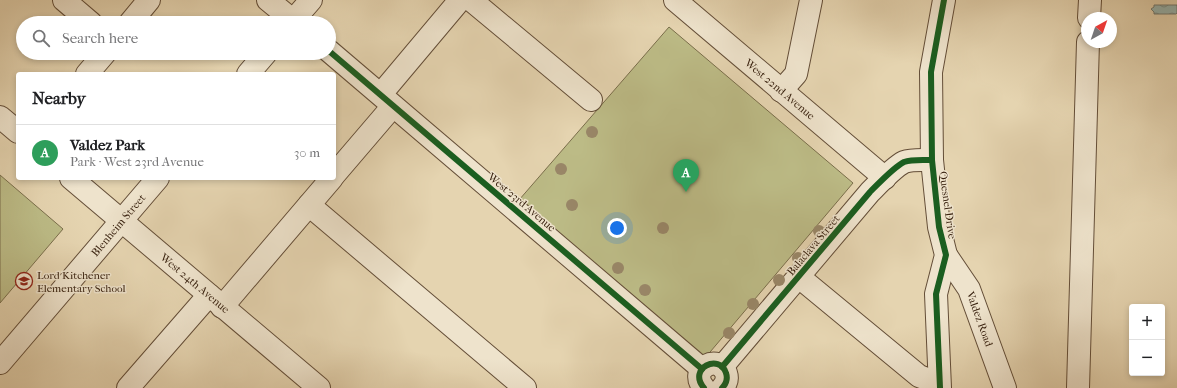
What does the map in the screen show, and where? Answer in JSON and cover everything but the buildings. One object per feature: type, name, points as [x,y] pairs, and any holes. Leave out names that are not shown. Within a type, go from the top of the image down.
[{"type":"street","points":[[64,0],[83,16]]},
{"type":"street","points":[[136,16],[149,0]]},
{"type":"street","points":[[268,0],[287,16]]},
{"type":"street","points":[[299,16],[311,0]]},
{"type":"street","points":[[336,172],[460,0]]},
{"type":"street","points":[[471,0],[591,100]]},
{"type":"street","name":"West 22nd Avenue","points":[[675,0],[885,178]]},
{"type":"street","points":[[781,91],[796,74],[811,0]]},
{"type":"street","name":"Quesnel Drive","points":[[940,386],[936,294],[946,255],[939,227],[932,160],[931,72],[944,0]]},
{"type":"street","points":[[1089,12],[1090,0]]},
{"type":"street","points":[[1078,388],[1088,48]]},
{"type":"street","name":"West 23rd Avenue","points":[[336,57],[716,381]]},
{"type":"street","points":[[89,72],[99,60]]},
{"type":"street","points":[[250,72],[260,60]]},
{"type":"street","points":[[0,117],[16,130]]},
{"type":"street","name":"Balaclava Street","points":[[716,381],[799,277],[870,192],[903,163],[913,160],[932,160]]},
{"type":"street","name":"West 24th Avenue","points":[[73,180],[319,388]]},
{"type":"street","name":"Blenheim Street","points":[[0,363],[156,180]]},
{"type":"street","points":[[128,388],[216,301],[309,205],[330,180]]},
{"type":"street","points":[[309,205],[525,388]]},
{"type":"street","name":"Valdez Road","points":[[946,255],[969,289],[1005,388]]},
{"type":"street","points":[[799,277],[919,376],[940,386]]},
{"type":"shaded area","points":[[669,27],[853,183],[705,358],[519,200]]},
{"type":"shaded area","points":[[0,175],[63,229],[0,303]]},
{"type":"water","points":[[1154,5],[1177,5],[1177,13],[1154,14],[1151,9]]},
{"type":"cycle path","points":[[940,388],[936,294],[946,255],[939,227],[932,160],[931,72],[944,0]]},
{"type":"cycle path","points":[[336,57],[702,369]]},
{"type":"cycle path","points":[[722,367],[870,192],[882,180],[904,162],[914,160],[932,160]]},
{"type":"cycle path","points":[[704,388],[700,381],[699,374],[702,369],[712,364],[718,364],[723,367],[726,373],[727,377],[725,385],[722,388]]},
{"type":"place","name":"Valdez Park","points":[[686,192]]},
{"type":"place","name":"Lord Kitchener Elementary School","points":[[24,281]]}]
